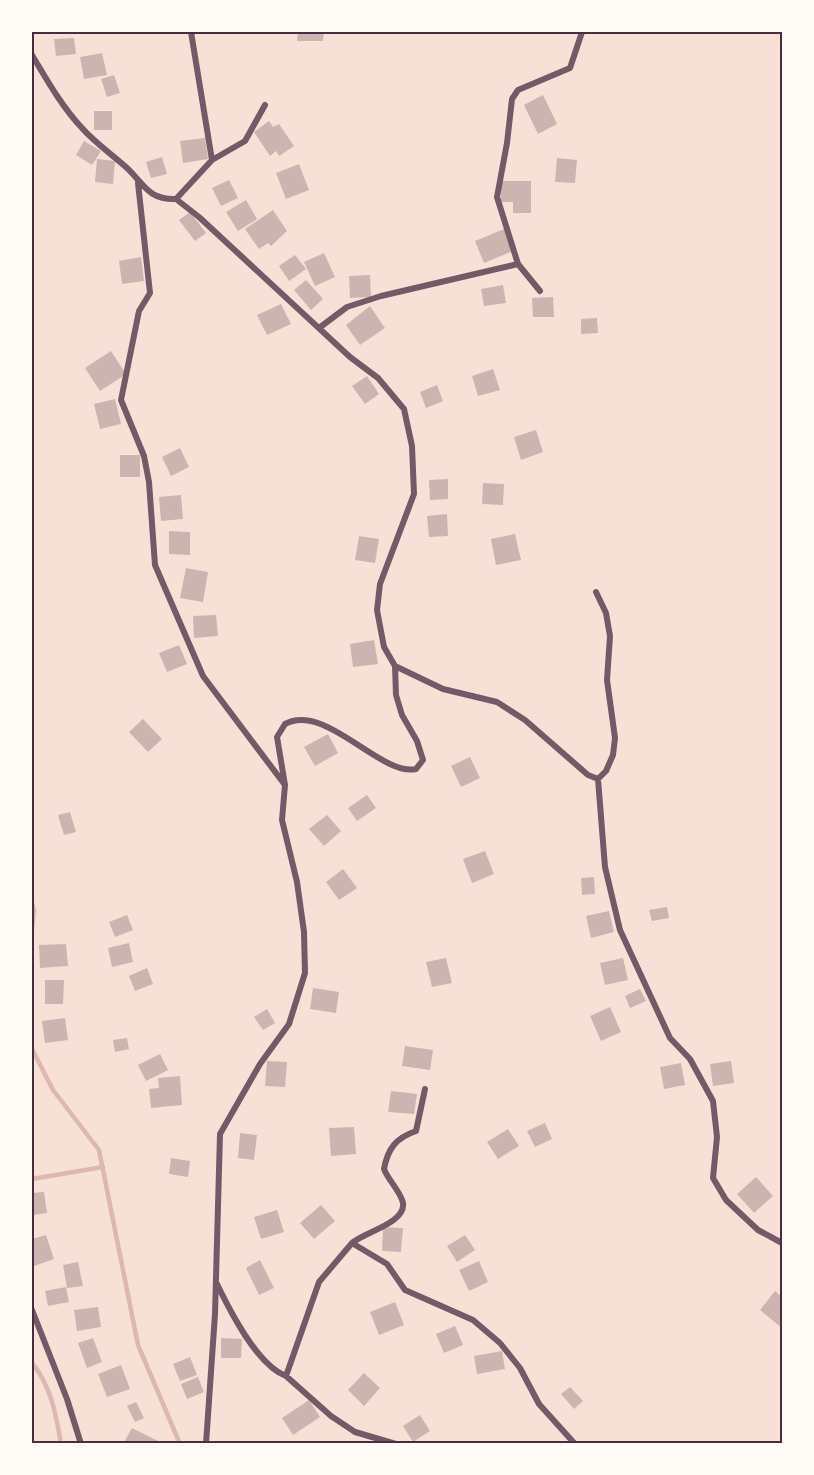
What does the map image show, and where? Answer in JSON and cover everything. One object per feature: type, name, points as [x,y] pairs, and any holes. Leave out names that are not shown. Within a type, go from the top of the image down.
[{"type":"street","points":[[190,32],[212,160]]},
{"type":"street","points":[[540,291],[518,264],[497,196],[512,99],[518,90],[570,68],[582,32]]},
{"type":"street","points":[[32,55],[69,114],[83,130],[130,171],[148,192],[164,199],[176,199],[199,217],[391,391],[404,409],[409,424],[414,494],[380,584],[377,610],[384,647],[394,666],[396,695],[402,715],[422,753],[420,765],[408,771],[400,769],[331,729],[316,723],[291,721],[280,729],[277,737],[285,785],[282,820],[297,882],[304,932],[305,973],[289,1024],[260,1064],[220,1134],[206,1443]]},
{"type":"street","points":[[176,199],[212,160],[244,141],[265,105]]},
{"type":"street","points":[[138,183],[150,293],[139,311],[121,400],[144,456],[149,482],[155,565],[203,676],[285,785]]},
{"type":"street","points":[[319,328],[347,307],[381,296],[518,264]]},
{"type":"street","points":[[596,592],[606,613],[610,636],[607,680],[615,738],[613,755],[606,771],[598,779],[605,867],[620,930],[670,1038],[690,1059],[713,1101],[717,1137],[713,1178],[726,1200],[750,1222],[783,1243]]},
{"type":"street","points":[[394,666],[443,689],[497,702],[525,720],[588,775],[598,779]]},
{"type":"street","points":[[286,1376],[319,1282],[352,1243],[397,1218],[402,1211],[403,1202],[384,1170],[387,1152],[404,1135],[416,1131],[420,1122],[425,1089]]},
{"type":"street","points":[[352,1243],[387,1264],[405,1290],[473,1320],[500,1343],[520,1368],[539,1404],[575,1443]]},
{"type":"street","points":[[215,1281],[231,1313],[277,1373],[286,1376],[355,1432],[396,1443]]},
{"type":"street","points":[[32,1310],[67,1399],[81,1443]]},
{"type":"building","points":[[298,32],[324,32],[323,41],[297,41]]},
{"type":"building","points":[[74,38],[76,54],[56,56],[54,39]]},
{"type":"building","points":[[102,53],[107,75],[84,79],[80,57]]},
{"type":"building","points":[[114,75],[120,93],[107,97],[101,79]]},
{"type":"building","points":[[543,95],[557,124],[538,134],[524,105]]},
{"type":"building","points":[[94,111],[112,111],[112,130],[94,130]]},
{"type":"building","points":[[269,121],[273,127],[279,124],[294,146],[279,156],[276,151],[270,156],[254,132]]},
{"type":"building","points":[[205,138],[208,159],[183,163],[180,141]]},
{"type":"building","points":[[84,141],[101,151],[92,165],[76,155]]},
{"type":"building","points":[[162,157],[167,174],[151,178],[146,162]]},
{"type":"building","points":[[557,158],[577,160],[575,183],[555,182]]},
{"type":"building","points":[[97,159],[115,161],[113,184],[95,182]]},
{"type":"building","points":[[299,164],[309,190],[286,199],[276,173]]},
{"type":"building","points":[[229,180],[238,198],[221,206],[212,188]]},
{"type":"building","points":[[501,181],[531,181],[531,213],[513,213],[513,202],[501,202]]},
{"type":"building","points":[[246,200],[257,219],[238,231],[226,212]]},
{"type":"building","points":[[273,210],[287,231],[271,246],[268,243],[259,249],[245,229]]},
{"type":"building","points":[[190,212],[206,233],[195,241],[179,220]]},
{"type":"building","points":[[504,229],[513,251],[484,263],[475,241]]},
{"type":"building","points":[[324,253],[335,277],[315,286],[304,262]]},
{"type":"building","points":[[295,255],[306,269],[289,281],[279,266]]},
{"type":"building","points":[[141,257],[144,281],[122,284],[119,261]]},
{"type":"building","points":[[370,275],[371,297],[350,298],[349,276]]},
{"type":"building","points":[[306,280],[323,299],[311,310],[294,290]]},
{"type":"building","points":[[503,285],[506,303],[484,306],[481,289]]},
{"type":"building","points":[[553,297],[554,317],[533,317],[532,298]]},
{"type":"building","points":[[281,304],[291,324],[267,335],[257,315]]},
{"type":"building","points":[[370,306],[385,328],[360,345],[346,325]]},
{"type":"building","points":[[597,318],[598,333],[581,334],[581,319]]},
{"type":"building","points":[[111,351],[126,374],[100,391],[85,368]]},
{"type":"building","points":[[493,369],[500,390],[478,396],[472,376]]},
{"type":"building","points":[[367,376],[379,394],[365,404],[352,386]]},
{"type":"building","points":[[437,385],[443,401],[426,408],[420,392]]},
{"type":"building","points":[[115,399],[121,424],[100,429],[94,404]]},
{"type":"building","points":[[536,430],[543,452],[521,460],[514,437]]},
{"type":"building","points":[[180,448],[189,467],[171,476],[162,457]]},
{"type":"building","points":[[120,455],[140,455],[140,477],[120,477]]},
{"type":"building","points":[[448,479],[448,499],[430,500],[429,480]]},
{"type":"building","points":[[483,483],[504,484],[503,505],[482,504]]},
{"type":"building","points":[[181,495],[183,519],[161,521],[159,497]]},
{"type":"building","points":[[447,514],[448,536],[429,537],[427,516]]},
{"type":"building","points":[[169,531],[190,532],[190,555],[169,554]]},
{"type":"building","points":[[515,534],[521,560],[496,565],[491,539]]},
{"type":"building","points":[[359,536],[379,539],[375,563],[355,560]]},
{"type":"building","points":[[186,568],[208,572],[203,602],[180,598]]},
{"type":"building","points":[[216,615],[218,636],[194,638],[193,616]]},
{"type":"building","points":[[374,640],[378,664],[353,667],[350,644]]},
{"type":"building","points":[[179,645],[187,664],[167,672],[159,653]]},
{"type":"building","points":[[143,719],[162,739],[148,752],[129,732]]},
{"type":"building","points":[[328,734],[338,753],[315,766],[304,747]]},
{"type":"building","points":[[470,757],[480,778],[461,787],[451,766]]},
{"type":"building","points":[[367,795],[376,808],[357,821],[348,808]]},
{"type":"building","points":[[70,812],[76,832],[64,835],[58,815]]},
{"type":"building","points":[[327,815],[341,831],[324,846],[309,829]]},
{"type":"building","points":[[485,851],[494,874],[472,883],[463,859]]},
{"type":"building","points":[[343,869],[357,888],[339,900],[326,882]]},
{"type":"building","points":[[594,877],[595,894],[582,895],[581,878]]},
{"type":"building","points":[[667,907],[669,918],[652,921],[649,910]]},
{"type":"building","points":[[609,911],[614,932],[591,938],[586,916]]},
{"type":"building","points":[[127,915],[133,930],[115,937],[109,922]]},
{"type":"building","points":[[129,943],[133,962],[112,967],[108,948]]},
{"type":"building","points":[[66,944],[68,966],[40,968],[39,945]]},
{"type":"building","points":[[446,958],[452,983],[432,987],[426,962]]},
{"type":"building","points":[[623,958],[628,980],[605,985],[600,963]]},
{"type":"building","points":[[147,968],[153,984],[135,991],[129,976]]},
{"type":"building","points":[[45,980],[64,980],[63,1004],[45,1004]]},
{"type":"building","points":[[313,988],[339,992],[336,1013],[310,1009]]},
{"type":"building","points":[[640,989],[646,1001],[630,1008],[625,996]]},
{"type":"building","points":[[610,1007],[621,1032],[601,1041],[590,1016]]},
{"type":"building","points":[[267,1009],[275,1023],[263,1030],[254,1017]]},
{"type":"building","points":[[65,1018],[68,1040],[45,1043],[42,1021]]},
{"type":"building","points":[[127,1038],[129,1049],[115,1052],[113,1040]]},
{"type":"building","points":[[405,1046],[433,1050],[430,1070],[402,1066]]},
{"type":"building","points":[[160,1054],[168,1070],[146,1081],[138,1065]]},
{"type":"building","points":[[267,1061],[287,1062],[285,1087],[265,1086]]},
{"type":"building","points":[[731,1061],[734,1083],[713,1086],[710,1064]]},
{"type":"building","points":[[681,1063],[685,1085],[664,1089],[660,1067]]},
{"type":"building","points":[[180,1076],[182,1105],[151,1108],[149,1089],[159,1088],[158,1078]]},
{"type":"building","points":[[391,1091],[417,1094],[414,1114],[388,1112]]},
{"type":"building","points":[[545,1123],[552,1139],[535,1147],[527,1131]]},
{"type":"building","points":[[354,1127],[356,1154],[331,1156],[329,1128]]},
{"type":"building","points":[[508,1129],[519,1146],[498,1159],[487,1142]]},
{"type":"building","points":[[240,1133],[257,1135],[254,1160],[238,1158]]},
{"type":"building","points":[[171,1158],[190,1161],[188,1177],[169,1174]]},
{"type":"building","points":[[756,1177],[773,1196],[754,1213],[737,1194]]},
{"type":"building","points":[[44,1192],[47,1213],[32,1215],[32,1193]]},
{"type":"building","points":[[321,1205],[335,1221],[314,1239],[300,1223]]},
{"type":"building","points":[[277,1210],[284,1232],[261,1239],[254,1217]]},
{"type":"building","points":[[383,1227],[403,1228],[401,1252],[382,1251]]},
{"type":"building","points":[[46,1235],[54,1259],[34,1266],[32,1239]]},
{"type":"building","points":[[465,1235],[475,1250],[457,1262],[447,1246]]},
{"type":"building","points":[[260,1260],[274,1288],[259,1295],[246,1268]]},
{"type":"building","points":[[479,1261],[488,1282],[469,1291],[459,1270]]},
{"type":"building","points":[[78,1262],[83,1286],[67,1288],[63,1265]]},
{"type":"building","points":[[66,1287],[69,1302],[48,1306],[45,1291]]},
{"type":"building","points":[[775,1291],[782,1297],[782,1328],[760,1310]]},
{"type":"building","points":[[395,1302],[404,1325],[379,1335],[370,1312]]},
{"type":"building","points":[[98,1307],[101,1327],[77,1331],[74,1310]]},
{"type":"building","points":[[455,1326],[463,1345],[444,1353],[436,1334]]},
{"type":"building","points":[[93,1338],[102,1362],[87,1368],[78,1343]]},
{"type":"building","points":[[221,1338],[242,1339],[241,1358],[221,1358]]},
{"type":"building","points":[[502,1351],[505,1369],[477,1374],[474,1356]]},
{"type":"building","points":[[190,1357],[197,1375],[180,1381],[173,1364]]},
{"type":"building","points":[[121,1365],[130,1389],[107,1397],[98,1374]]},
{"type":"building","points":[[364,1373],[380,1388],[364,1406],[348,1390]]},
{"type":"building","points":[[198,1377],[204,1392],[187,1399],[181,1384]]},
{"type":"building","points":[[570,1387],[583,1401],[574,1409],[561,1394]]},
{"type":"building","points":[[309,1400],[320,1417],[293,1435],[282,1418]]},
{"type":"building","points":[[136,1402],[144,1418],[135,1422],[127,1406]]},
{"type":"building","points":[[420,1415],[430,1431],[413,1442],[403,1426]]},
{"type":"building","points":[[132,1428],[158,1441],[157,1444],[123,1444]]},
{"type":"waterway","points":[[32,903],[34,910],[32,929]]},
{"type":"waterway","points":[[32,1049],[53,1090],[99,1150],[138,1345],[180,1444]]},
{"type":"waterway","points":[[32,1179],[103,1167]]},
{"type":"waterway","points":[[32,1363],[48,1391],[55,1411],[61,1444]]}]
